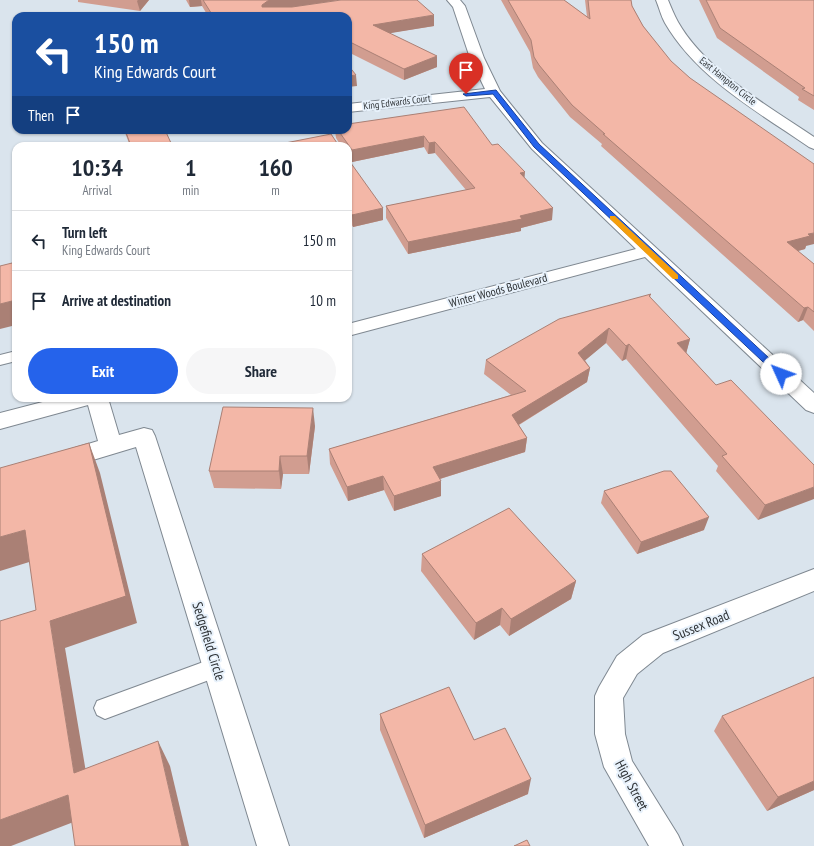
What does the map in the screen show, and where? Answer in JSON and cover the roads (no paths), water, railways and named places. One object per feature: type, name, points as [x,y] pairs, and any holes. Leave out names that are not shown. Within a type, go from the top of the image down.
[{"type":"street","points":[[453,0],[459,6],[477,58],[494,92],[537,146],[814,405]]},
{"type":"street","name":"East Hampton Circle","points":[[662,0],[664,10],[677,32],[715,73],[748,99],[814,144]]},
{"type":"street","name":"King Edwards Court","points":[[352,108],[494,92]]},
{"type":"street","name":"Winter Woods Boulevard","points":[[352,329],[648,251]]},
{"type":"street","points":[[0,421],[72,402]]},
{"type":"street","points":[[44,465],[111,446],[98,402]]},
{"type":"street","name":"Sedgefield Circle","points":[[111,446],[144,436],[273,846]]},
{"type":"street","name":"Sussex Road","points":[[609,696],[627,665],[653,644],[814,580]]},
{"type":"street","name":"High Street","points":[[609,696],[610,734],[619,767],[666,846]]},
{"type":"lane","points":[[0,360],[12,357]]},
{"type":"lane","points":[[105,708],[217,667]]}]
